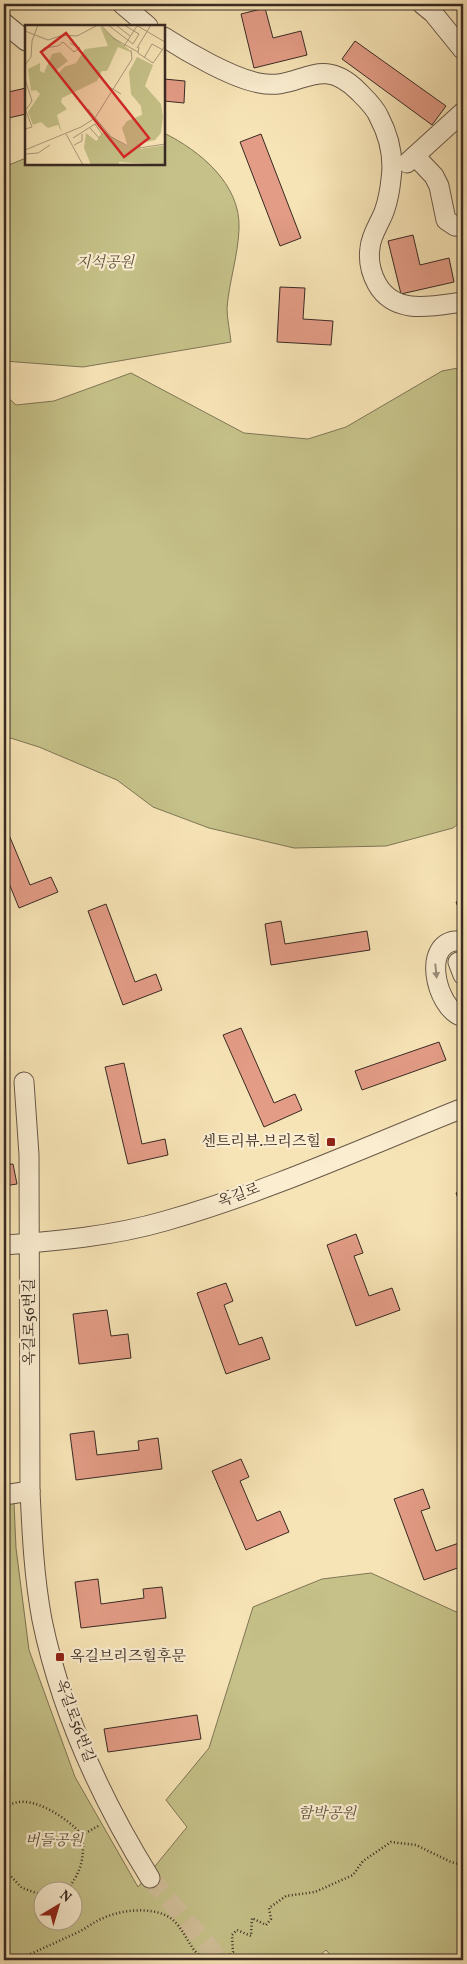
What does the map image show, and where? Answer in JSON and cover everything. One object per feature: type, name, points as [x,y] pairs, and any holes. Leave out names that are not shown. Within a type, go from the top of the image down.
[{"type":"street","points":[[122,4],[147,25]]},
{"type":"street","points":[[422,4],[433,13],[463,50]]},
{"type":"street","points":[[4,23],[25,39]]},
{"type":"street","points":[[165,38],[246,81],[277,84],[330,73],[341,76],[379,115],[392,158],[392,179],[385,209],[370,247],[372,274],[387,297],[398,304],[414,307],[463,302]]},
{"type":"street","points":[[463,112],[408,162],[434,176],[439,186],[446,220],[455,226],[463,227]]},
{"type":"street","points":[[463,941],[449,942],[441,950],[435,961],[434,972],[449,1007],[457,1015],[463,1017]]},
{"type":"street","name":"옥길로56번길","points":[[24,1082],[29,1155],[30,1491],[32,1543],[42,1620],[58,1677],[80,1742],[102,1794],[126,1840],[150,1878]]},
{"type":"street","name":"옥길로","points":[[4,1245],[93,1236],[164,1221],[252,1191],[463,1108]]},
{"type":"street","points":[[4,1495],[30,1491]]},
{"type":"path","points":[[4,1810],[18,1802],[34,1804],[64,1818],[82,1835],[83,1858],[80,1870],[72,1882]]},
{"type":"path","points":[[82,1835],[100,1826]]},
{"type":"path","points":[[215,1960],[220,1955],[230,1955],[233,1952],[232,1935],[237,1930],[251,1936],[252,1918],[266,1925],[271,1919],[269,1908],[286,1896],[315,1892],[353,1875],[363,1861],[391,1842],[416,1846],[451,1862],[463,1865]]},
{"type":"path","points":[[4,1869],[22,1888],[32,1892]]},
{"type":"path","points":[[18,1960],[76,1933],[102,1918],[139,1910],[158,1912],[169,1917],[180,1926],[193,1948],[206,1960]]},
{"type":"green space","name":"지석공원","points":[[165,134],[178,140],[204,159],[226,184],[238,213],[237,249],[227,308],[231,342],[83,367],[4,361],[4,167],[25,158],[25,165],[165,165]]},
{"type":"green space","points":[[463,367],[463,820],[453,828],[386,846],[294,848],[209,828],[153,807],[117,780],[39,747],[4,736],[4,394],[16,405],[54,401],[131,373],[244,433],[308,439],[346,427],[442,371]]},
{"type":"green space","name":"함박공원","points":[[14,1503],[16,1548],[29,1650],[75,1777],[138,1887],[187,1827],[166,1800],[209,1748],[253,1607],[322,1579],[371,1573],[463,1615],[463,1960],[335,1960],[326,1950],[315,1960],[4,1960],[4,1505]]},
{"type":"building","points":[[265,8],[273,38],[301,31],[307,55],[254,68],[241,14]]},
{"type":"building","points":[[355,41],[446,106],[432,125],[342,59]]},
{"type":"building","points":[[165,79],[185,81],[184,103],[165,101]]},
{"type":"building","points":[[25,88],[25,114],[4,119],[4,93]]},
{"type":"building","points":[[261,134],[301,238],[280,246],[240,142]]},
{"type":"building","points":[[413,235],[420,265],[449,258],[454,282],[401,294],[388,241]]},
{"type":"building","points":[[280,287],[305,288],[303,319],[333,321],[331,345],[277,342]]},
{"type":"building","points":[[4,823],[30,885],[51,877],[58,892],[19,908],[4,871]]},
{"type":"building","points":[[463,899],[463,919],[456,902]]},
{"type":"building","points":[[106,904],[135,982],[156,974],[162,990],[123,1005],[88,911]]},
{"type":"building","points":[[281,921],[285,944],[367,931],[370,950],[271,965],[265,924]]},
{"type":"building","points":[[241,1028],[274,1103],[295,1094],[302,1110],[264,1127],[223,1035]]},
{"type":"building","points":[[439,1042],[446,1060],[362,1090],[355,1071]]},
{"type":"building","points":[[124,1063],[142,1144],[165,1139],[168,1155],[128,1164],[105,1067]]},
{"type":"building","points":[[13,1164],[17,1184],[4,1186],[4,1165]]},
{"type":"building","points":[[463,1190],[463,1212],[456,1193]]},
{"type":"building","points":[[356,1234],[363,1253],[354,1256],[369,1296],[392,1288],[400,1310],[356,1326],[327,1245]]},
{"type":"building","points":[[226,1283],[233,1301],[224,1305],[239,1345],[262,1337],[270,1359],[226,1374],[197,1293]]},
{"type":"building","points":[[107,1310],[111,1336],[128,1334],[131,1358],[79,1364],[73,1314]]},
{"type":"building","points":[[94,1431],[97,1455],[139,1450],[138,1441],[158,1438],[162,1469],[76,1480],[70,1434]]},
{"type":"building","points":[[241,1459],[249,1477],[240,1481],[257,1521],[280,1511],[289,1532],[246,1550],[212,1471]]},
{"type":"building","points":[[423,1489],[430,1508],[421,1511],[436,1551],[459,1543],[463,1554],[463,1566],[424,1580],[394,1499]]},
{"type":"building","points":[[98,1579],[101,1604],[144,1598],[143,1589],[162,1587],[166,1618],[81,1628],[75,1582]]},
{"type":"building","points":[[197,1715],[201,1739],[108,1752],[104,1729]]},
{"type":"tunnel","points":[[150,1878],[220,1960]]},
{"type":"place","name":"센트리뷰.브리즈힐","points":[[331,1142]]},
{"type":"place","name":"옥길브리즈힐후문","points":[[60,1657]]},
{"type":"park label","name":"버들공원","points":[[54,1841]]}]
